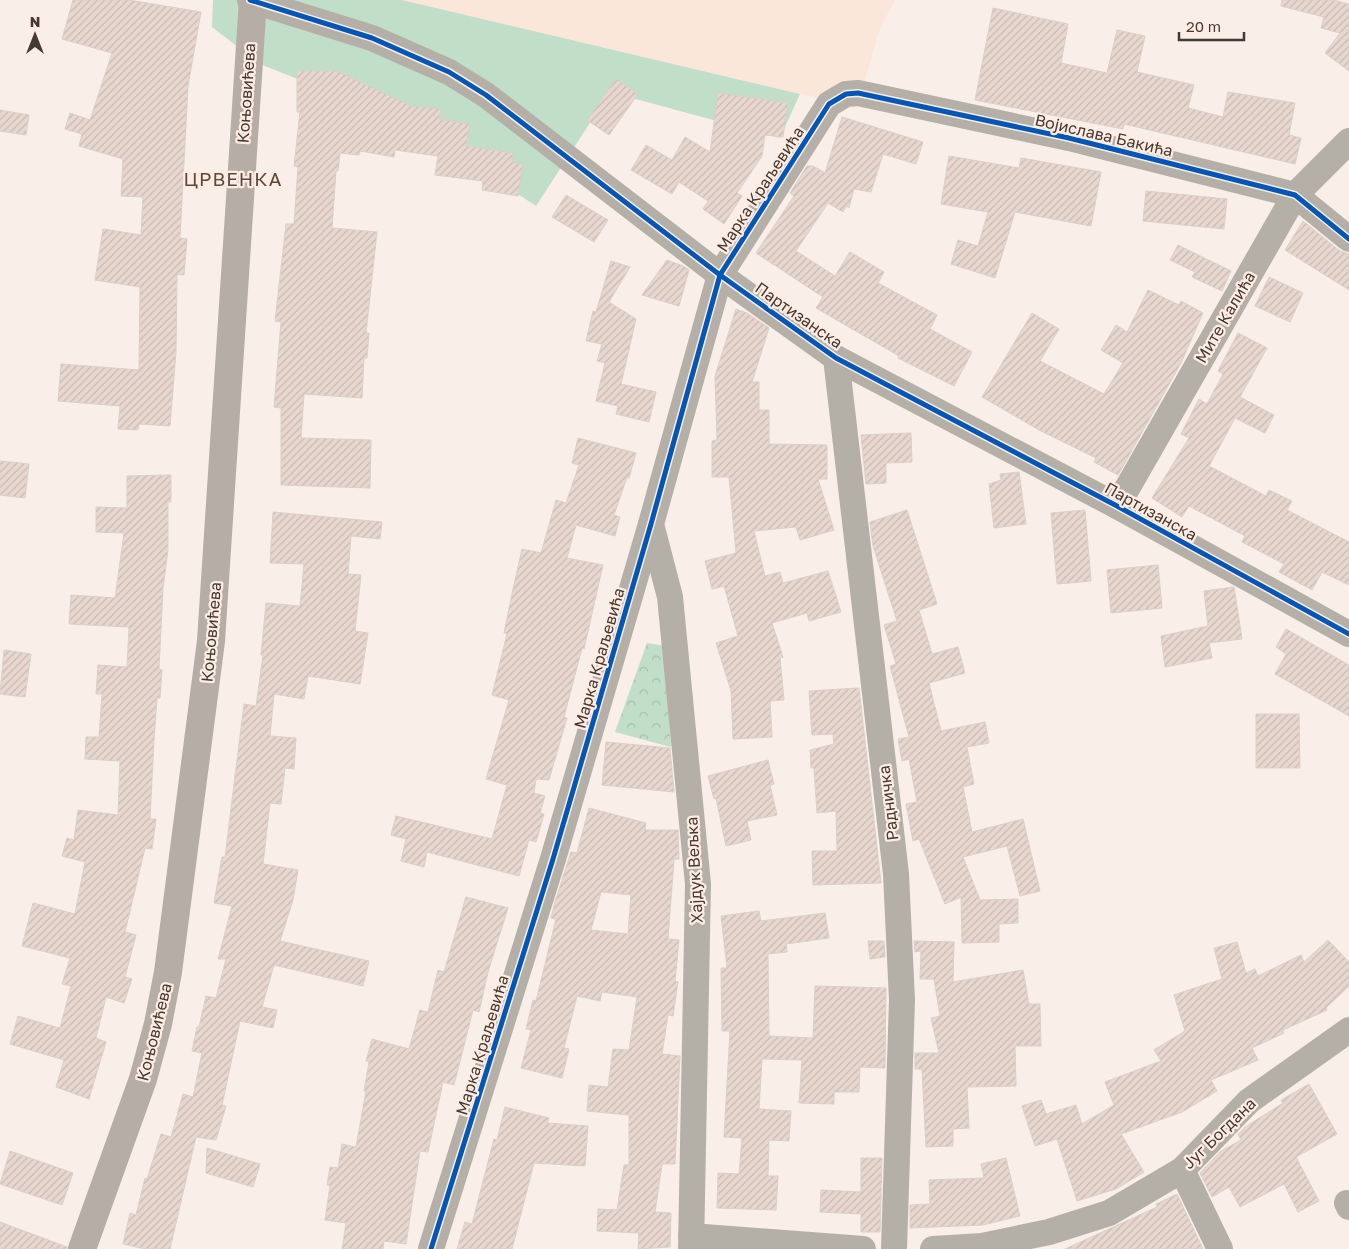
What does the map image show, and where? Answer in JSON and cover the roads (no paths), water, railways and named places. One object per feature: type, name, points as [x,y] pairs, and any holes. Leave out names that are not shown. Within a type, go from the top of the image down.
[{"type":"main road","name":"Коњовићева","points":[[82,1249],[143,1079],[158,1024],[170,963],[212,633],[252,0]]},
{"type":"street","name":"Партизанска","points":[[252,0],[372,38],[449,72],[486,95],[720,275],[836,358],[1117,506],[1349,634]]},
{"type":"street","name":"Војислава Бакића","points":[[838,98],[846,94],[858,93],[1069,138],[1295,195],[1349,239]]},
{"type":"street","name":"Марка Краљевића","points":[[431,1249],[553,859],[651,524],[720,275],[829,104],[838,98]]},
{"type":"street","name":"Мите Калића","points":[[1117,506],[1295,195],[1349,141]]},
{"type":"street","name":"Радничка","points":[[836,358],[896,874],[902,1000],[894,1249]]},
{"type":"street","name":"Хајдук Вељка","points":[[651,524],[670,597],[698,884],[691,1242]]},
{"type":"street","name":"Југ Богдана","points":[[933,1249],[982,1246],[1049,1232],[1108,1213],[1182,1170],[1249,1101],[1349,1030]]},
{"type":"street","points":[[1182,1170],[1220,1249]]},
{"type":"street","points":[[691,1242],[863,1249]]},
{"type":"district","name":"ЦРВЕНКА","points":[[233,178]]}]
